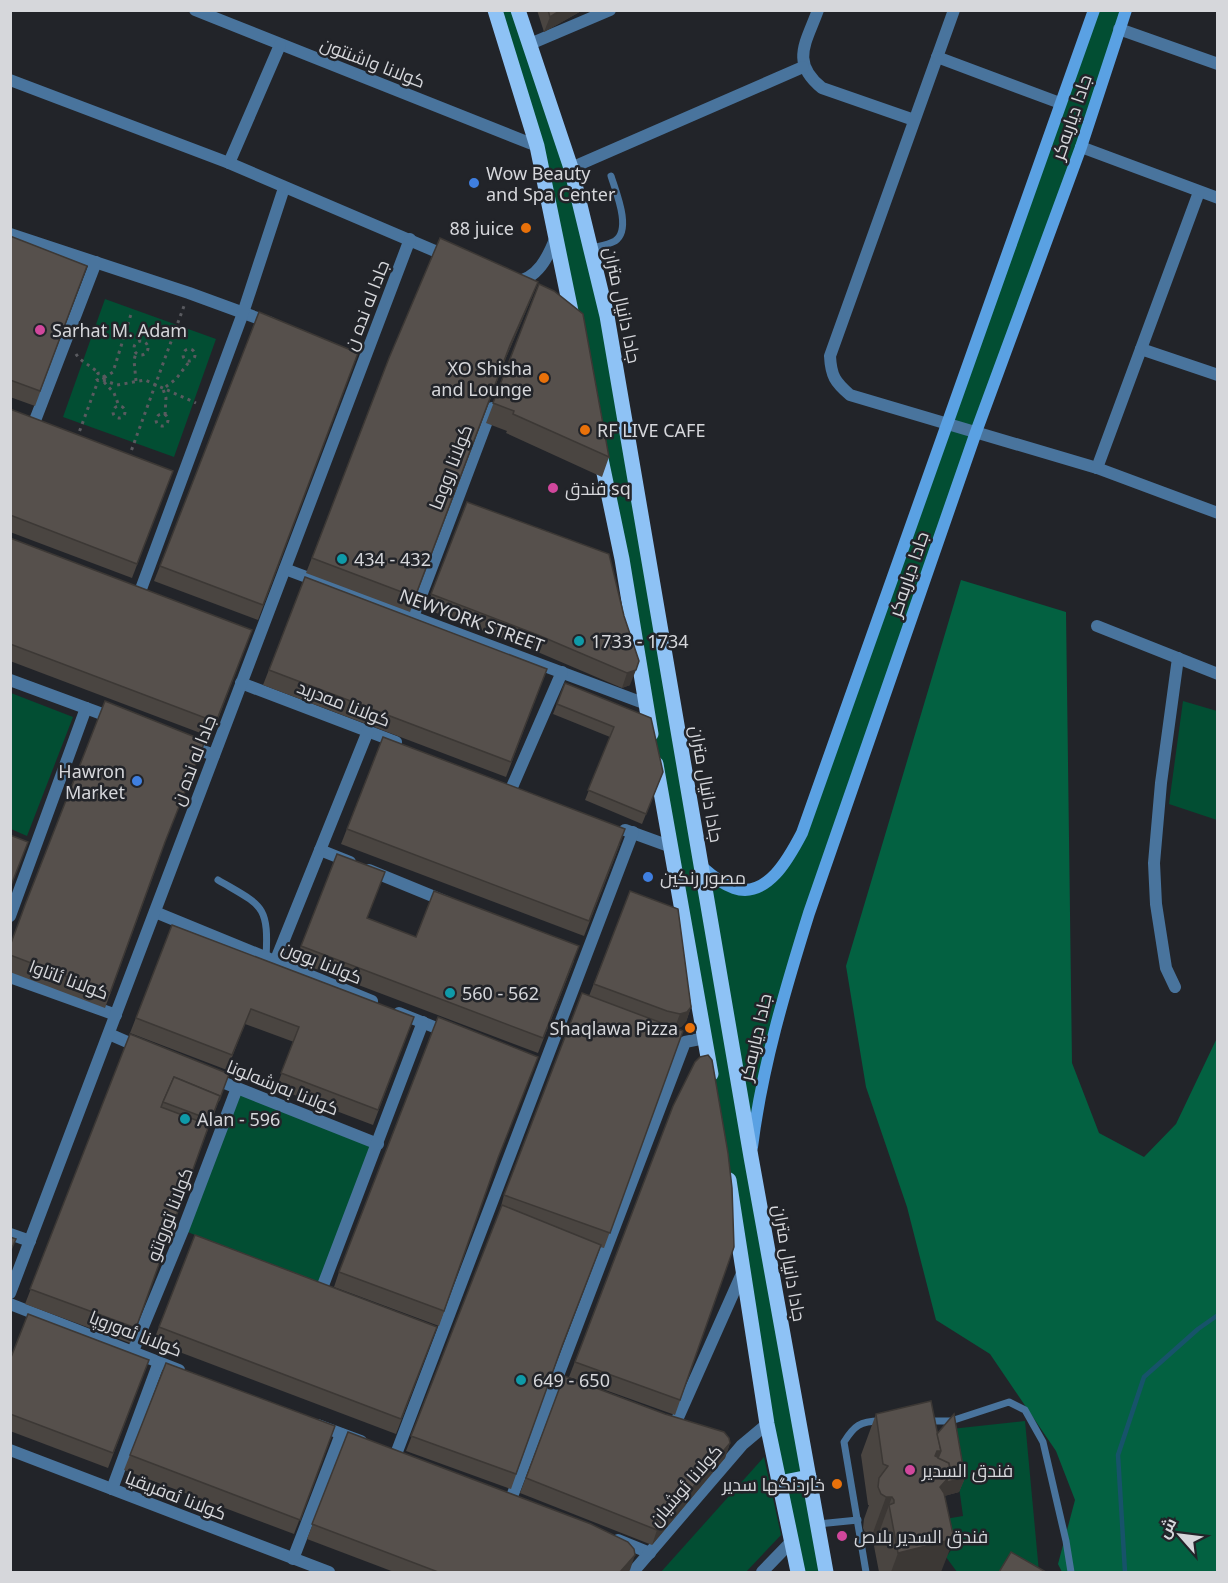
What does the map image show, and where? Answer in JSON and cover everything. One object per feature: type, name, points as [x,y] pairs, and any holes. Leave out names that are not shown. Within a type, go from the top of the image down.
[{"type":"main road","points":[[495,10],[537,146],[576,334]]},
{"type":"main road","name":"جادا دانيال متران","points":[[518,10],[571,168],[607,316],[751,1157],[826,1572]]},
{"type":"main road","name":"جادا دیاربه‌كر","points":[[702,867],[715,878],[734,888],[752,889],[767,881],[781,869],[801,834],[1094,10]]},
{"type":"main road","name":"جادا دیاربه‌كر","points":[[751,1157],[765,1070],[787,984],[809,913],[976,432],[1080,147],[1126,10]]},
{"type":"main road","points":[[596,435],[616,557],[646,704],[712,1084]]},
{"type":"main road","points":[[726,1165],[768,1424],[798,1572]]},
{"type":"main road","points":[[779,1483],[809,1477]]},
{"type":"street","name":"كولانا واشنتون","points":[[195,10],[537,146]]},
{"type":"street","points":[[530,44],[610,10]]},
{"type":"street","points":[[818,10],[804,49],[803,67],[809,78],[822,88],[914,120]]},
{"type":"street","points":[[954,10],[830,356],[831,371],[838,385],[850,395],[1097,468],[1218,513]]},
{"type":"street","points":[[1119,29],[1218,64]]},
{"type":"street","points":[[229,163],[280,45]]},
{"type":"street","points":[[938,57],[1060,103]]},
{"type":"street","points":[[571,168],[803,67]]},
{"type":"street","points":[[10,80],[229,163],[464,264]]},
{"type":"street","points":[[1080,147],[1218,198]]},
{"type":"street","points":[[141,589],[178,473],[209,408],[243,314],[284,188]]},
{"type":"street","points":[[1097,468],[1199,192]]},
{"type":"street","points":[[10,234],[189,293],[288,329]]},
{"type":"street","points":[[526,292],[502,281],[519,282],[533,274],[543,264],[556,237]]},
{"type":"street","name":"جادا له نده ن","points":[[10,1293],[242,683],[254,631],[285,569],[360,354],[410,239]]},
{"type":"street","points":[[18,418],[40,425],[66,338],[96,262]]},
{"type":"street","points":[[559,316],[576,334]]},
{"type":"street","points":[[1141,349],[1218,375]]},
{"type":"street","name":"كولانا رووما","points":[[413,617],[463,500],[495,401]]},
{"type":"street","name":"NEWYORK STREET","points":[[285,569],[646,704]]},
{"type":"street","points":[[1097,626],[1218,674]]},
{"type":"street","points":[[1174,987],[1166,968],[1156,904],[1154,863],[1161,783],[1178,658]]},
{"type":"street","points":[[512,787],[562,672]]},
{"type":"street","points":[[10,680],[129,723]]},
{"type":"street","name":"كولانا مه‌درید","points":[[242,683],[412,748]]},
{"type":"street","points":[[10,916],[32,844],[86,708]]},
{"type":"street","points":[[271,960],[320,850],[368,731]]},
{"type":"street","points":[[171,739],[214,755]]},
{"type":"street","points":[[611,824],[669,846]]},
{"type":"street","points":[[309,1421],[391,1452],[437,1331],[495,1211],[537,1069],[574,1004],[580,956],[633,832]]},
{"type":"street","points":[[320,850],[464,909]]},
{"type":"street","name":"كولانا بوون","points":[[155,912],[456,1036]]},
{"type":"street","name":"كولانا ئاتاوا","points":[[10,976],[116,1015]]},
{"type":"street","points":[[322,1288],[423,1022]]},
{"type":"street","points":[[109,1034],[151,1052]]},
{"type":"street","points":[[512,1499],[563,1382],[600,1252],[680,1040],[705,1038]]},
{"type":"street","name":"كولانا به‌رشه‌لونا","points":[[205,1075],[378,1144]]},
{"type":"street","name":"كولانا تورونتو","points":[[133,1351],[188,1232],[237,1088]]},
{"type":"street","points":[[10,1234],[30,1241]]},
{"type":"street","points":[[676,1422],[744,1269]]},
{"type":"street","name":"كولانا ئه‌وروپا","points":[[10,1304],[191,1374]]},
{"type":"street","points":[[112,1489],[159,1362]]},
{"type":"street","name":"كولانا ئوشيان","points":[[633,1572],[737,1443],[768,1424]]},
{"type":"street","points":[[293,1559],[341,1434]]},
{"type":"street","name":"كولانا ئه‌فریقیا","points":[[10,1450],[329,1572]]},
{"type":"street","points":[[607,1536],[650,1553]]},
{"type":"street","points":[[762,1572],[791,1542]]},
{"type":"lane","points":[[591,248],[614,241],[622,232],[623,221],[611,176]]},
{"type":"lane","points":[[218,880],[257,903],[266,920],[271,960]]},
{"type":"lane","points":[[916,1421],[951,1421],[1009,1402],[1025,1410],[1043,1442],[1071,1572]]},
{"type":"lane","points":[[866,1572],[844,1442],[854,1427],[869,1421],[893,1421]]},
{"type":"lane","points":[[818,1524],[858,1520]]},
{"type":"path","points":[[129,457],[189,293]]},
{"type":"path","points":[[98,381],[112,372],[132,311]]},
{"type":"path","points":[[66,338],[79,360],[103,374],[119,406],[123,407],[125,412],[124,416],[119,418],[115,417],[113,412],[119,406]]},
{"type":"path","points":[[136,353],[140,355],[146,352],[144,342],[136,343],[134,349],[136,381]]},
{"type":"path","points":[[163,389],[176,379],[189,362],[194,360],[196,356],[190,349],[183,354],[185,360],[189,362]]},
{"type":"path","points":[[77,438],[99,373]]},
{"type":"path","points":[[104,379],[117,385],[145,380],[209,408]]},
{"type":"path","points":[[163,389],[167,406],[165,415]]},
{"type":"green space","points":[[497,11],[516,11],[539,75],[608,330],[825,1572],[800,1572],[594,408]]},
{"type":"green space","points":[[1094,11],[1126,11],[784,994],[751,1157],[702,867],[715,878],[752,889],[792,853]]},
{"type":"green space","points":[[105,299],[216,339],[174,457],[63,417]]},
{"type":"green space","points":[[961,580],[1066,612],[1072,1063],[1099,1133],[1144,1157],[1176,1124],[1217,1038],[1217,1572],[1062,1572],[1058,1564],[1075,1500],[1056,1451],[990,1354],[936,1320],[907,1207],[866,1087],[846,966]]},
{"type":"green space","points":[[11,693],[73,717],[27,836],[11,829]]},
{"type":"green space","points":[[1183,701],[1217,711],[1217,820],[1169,804]]},
{"type":"green space","points":[[237,1088],[378,1144],[322,1288],[183,1230]]},
{"type":"green space","points":[[1025,1421],[1039,1572],[957,1572],[946,1557],[952,1549],[952,1536],[939,1520],[963,1516],[951,1429]]},
{"type":"green space","points":[[764,1457],[781,1535],[746,1572],[661,1572]]},
{"type":"building","points":[[548,10],[561,10],[550,17]]},
{"type":"building","points":[[10,236],[87,266],[40,391],[10,380]]},
{"type":"building","points":[[440,238],[538,282],[510,345],[415,597],[312,558],[389,358]]},
{"type":"building","name":"XO Shisha and Lounge","points":[[539,284],[554,291],[583,314],[609,457],[493,403]]},
{"type":"building","points":[[259,312],[358,353],[263,605],[160,566]]},
{"type":"building","points":[[10,409],[173,471],[137,564],[10,515]]},
{"type":"building","points":[[467,502],[609,554],[624,616],[639,661],[636,670],[627,673],[538,635],[431,594]]},
{"type":"building","points":[[10,538],[252,630],[216,722],[10,644]]},
{"type":"building","points":[[305,577],[547,669],[511,762],[269,670]]},
{"type":"building","points":[[565,683],[651,718],[663,772],[646,814],[588,790],[614,727],[557,704]]},
{"type":"building","points":[[105,701],[205,741],[165,842],[110,993],[10,955],[10,946],[25,905]]},
{"type":"building","points":[[383,737],[625,829],[589,921],[347,829]]},
{"type":"building","points":[[10,835],[28,842],[10,888]]},
{"type":"building","points":[[337,854],[385,872],[367,918],[416,937],[434,891],[579,946],[543,1038],[301,946]]},
{"type":"building","points":[[630,891],[678,909],[691,1007],[687,1012],[680,1014],[667,1011],[594,984]]},
{"type":"building","points":[[172,925],[414,1017],[378,1110],[281,1073],[299,1027],[251,1009],[232,1055],[136,1018]]},
{"type":"building","points":[[582,993],[683,1031],[610,1233],[504,1195]]},
{"type":"building","points":[[438,1017],[538,1057],[498,1158],[444,1311],[339,1272]]},
{"type":"building","points":[[130,1034],[229,1074],[219,1101],[220,1096],[174,1077],[161,1107],[209,1125],[136,1328],[30,1289]]},
{"type":"building","points":[[708,1055],[712,1060],[728,1153],[734,1247],[680,1400],[575,1362],[673,1106],[695,1062],[700,1057]]},
{"type":"building","points":[[174,1077],[220,1096],[211,1120],[163,1102]]},
{"type":"building","points":[[502,1205],[601,1245],[516,1474],[411,1436]]},
{"type":"building","points":[[195,1235],[437,1327],[401,1419],[159,1327]]},
{"type":"building","points":[[10,1237],[16,1239],[10,1252]]},
{"type":"building","points":[[28,1314],[149,1360],[113,1453],[10,1414],[10,1360]]},
{"type":"building","points":[[166,1363],[335,1426],[300,1520],[130,1455]]},
{"type":"building","points":[[564,1376],[665,1414],[724,1432],[729,1438],[730,1443],[657,1530],[526,1478]]},
{"type":"building","points":[[931,1401],[941,1451],[937,1451],[935,1456],[949,1463],[950,1468],[949,1477],[940,1487],[944,1493],[954,1539],[898,1553],[889,1505],[894,1503],[894,1500],[892,1497],[881,1494],[878,1487],[879,1478],[888,1466],[883,1464],[876,1414]]},
{"type":"building","points":[[954,1414],[965,1478],[947,1482],[949,1463],[938,1458],[941,1451],[937,1434]]},
{"type":"building","points":[[348,1432],[591,1524],[628,1542],[634,1549],[635,1555],[620,1572],[438,1572],[312,1524]]},
{"type":"building","points":[[1011,1552],[1046,1572],[999,1572]]},
{"type":"waterway","points":[[1125,1572],[1118,1455],[1144,1377],[1198,1329],[1218,1315]]},
{"type":"place","name":"Wow Beauty and Spa Center","points":[[474,183]]},
{"type":"place","name":"88 juice","points":[[526,228]]},
{"type":"place","name":"Sarhat M. Adam","points":[[40,330]]},
{"type":"place","name":"XO Shisha and Lounge","points":[[544,378]]},
{"type":"place","name":"RF LIVE CAFE","points":[[585,430]]},
{"type":"place","name":"فندق sq","points":[[553,488]]},
{"type":"place","name":"434 - 432","points":[[342,559]]},
{"type":"place","name":"1733 - 1734","points":[[579,641]]},
{"type":"place","name":"Hawron Market","points":[[137,781]]},
{"type":"place","name":"مصور رنكين","points":[[648,877]]},
{"type":"place","name":"560 - 562","points":[[450,993]]},
{"type":"place","name":"Shaqlawa Pizza","points":[[690,1028]]},
{"type":"place","name":"Alan - 596","points":[[185,1119]]},
{"type":"place","name":"649 - 650","points":[[521,1380]]},
{"type":"place","name":"فندق السدير","points":[[910,1470]]},
{"type":"place","name":"خاردنگها سدير","points":[[837,1484]]},
{"type":"place","name":"فندق السدير بلاص","points":[[842,1536]]}]
